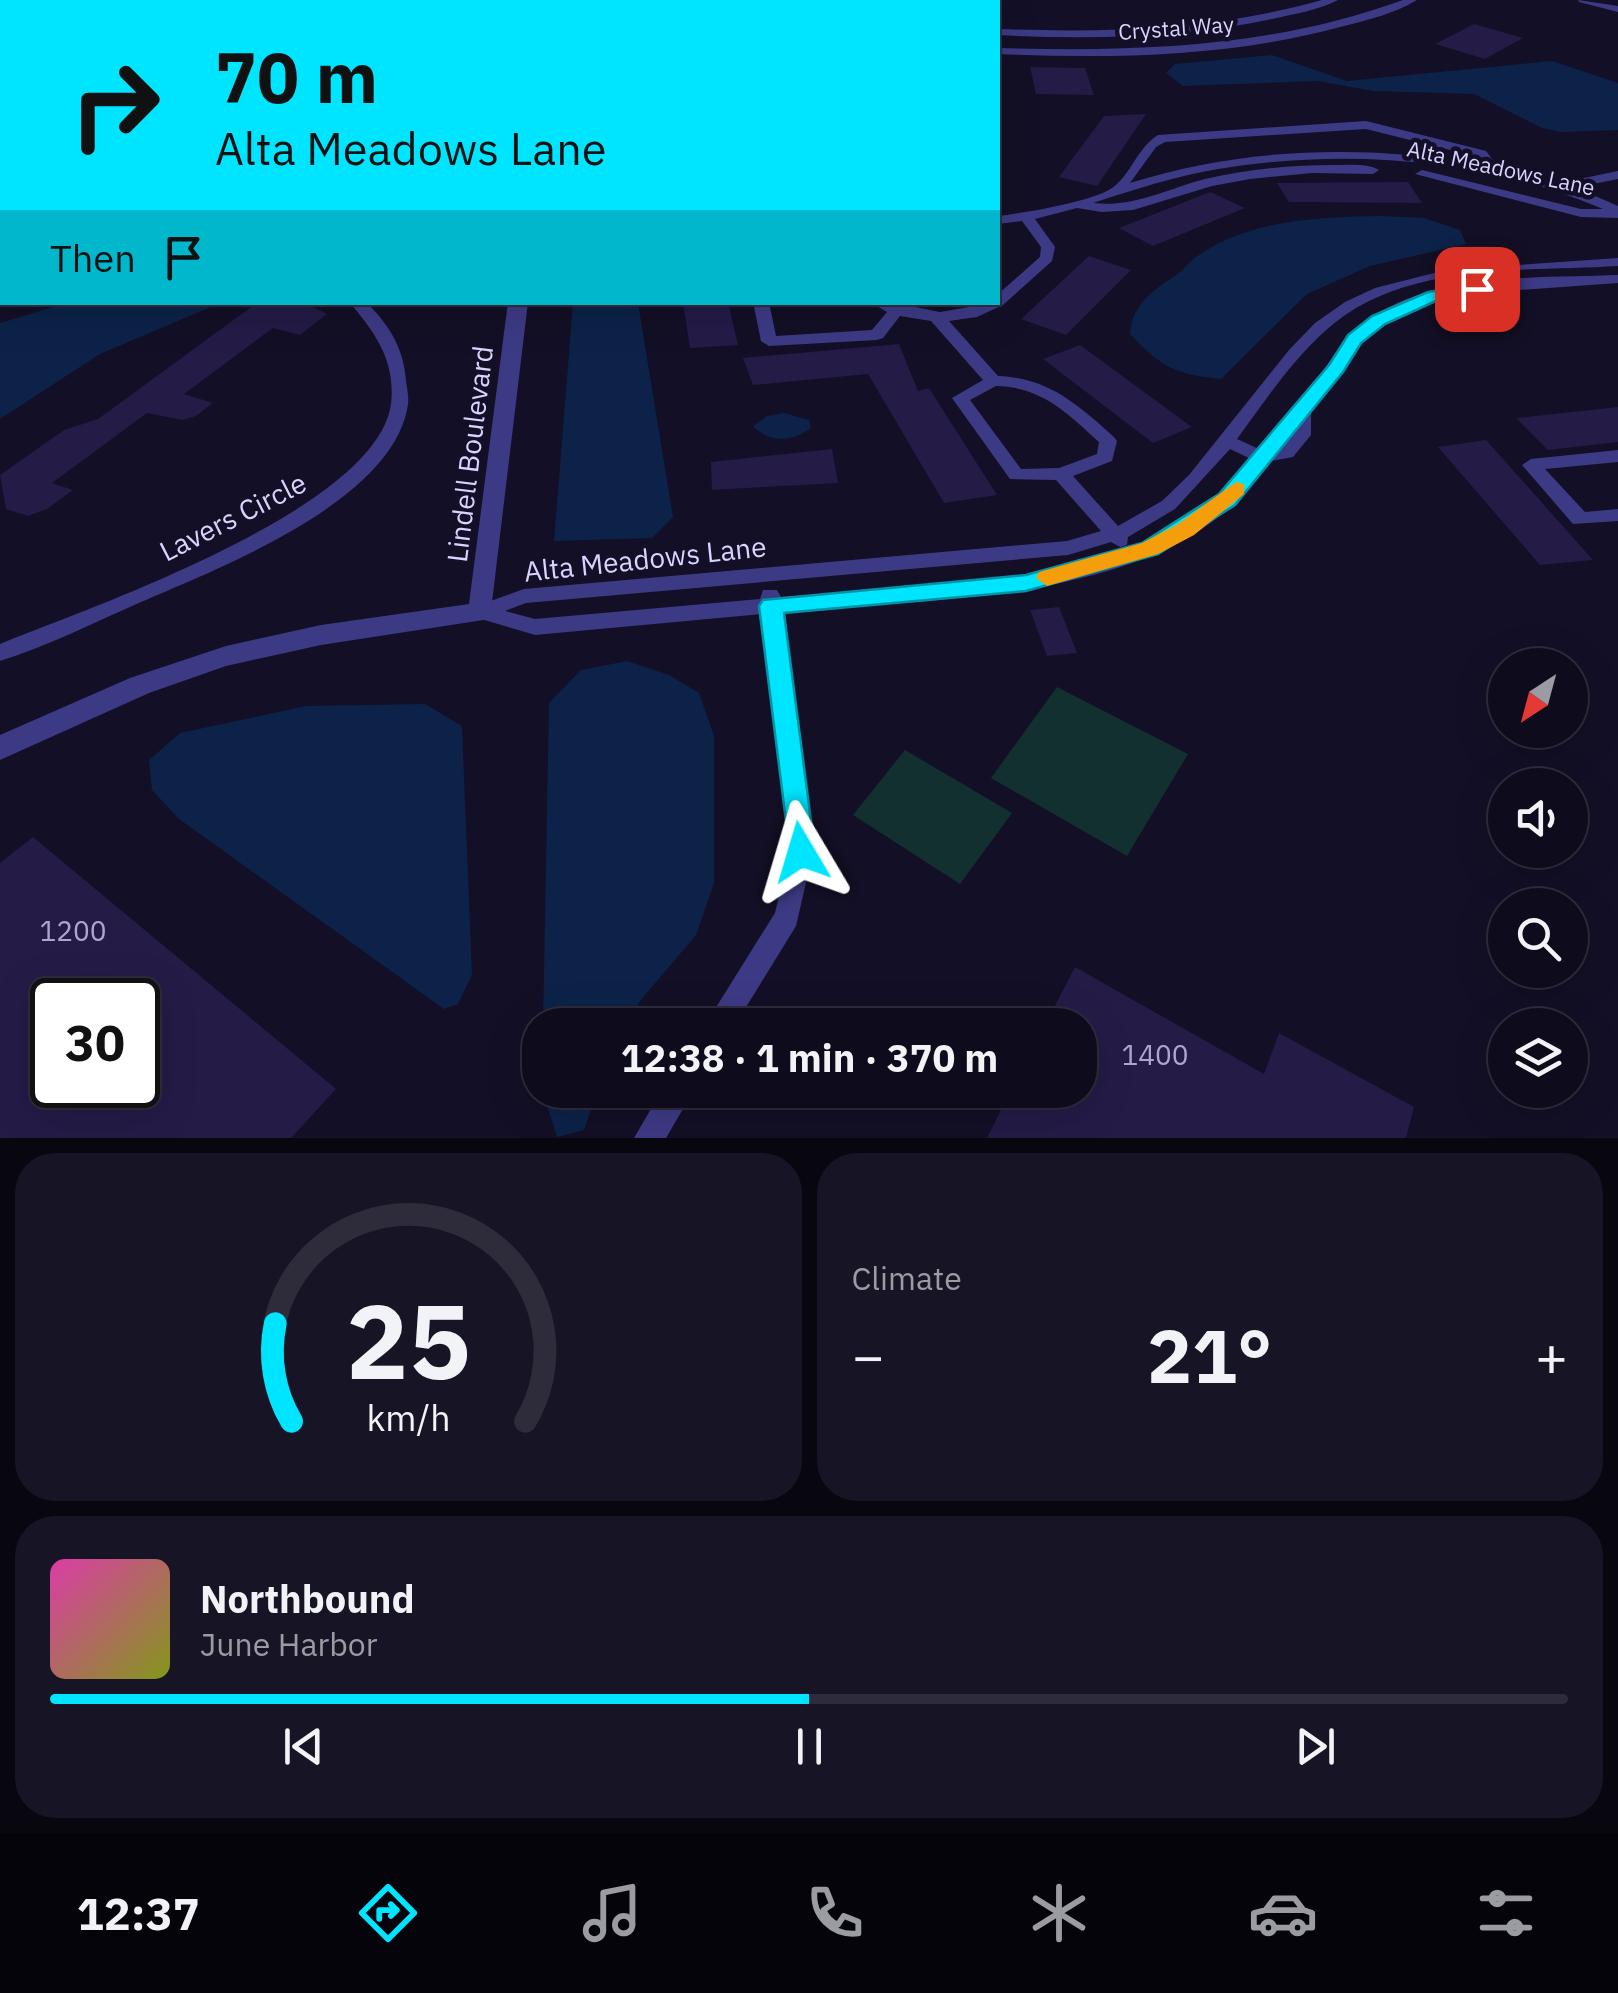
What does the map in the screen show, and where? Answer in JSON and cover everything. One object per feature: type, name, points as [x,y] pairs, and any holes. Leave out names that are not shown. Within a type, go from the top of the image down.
[{"type":"street","points":[[1000,32],[1081,34],[1193,28],[1259,19],[1333,0]]},
{"type":"street","name":"Crystal Way","points":[[1000,50],[1120,53],[1236,45],[1332,28],[1412,0]]},
{"type":"street","points":[[1582,0],[1618,9]]},
{"type":"street","name":"Alta Meadows Lane","points":[[1115,194],[1152,144],[1162,138],[1366,125],[1482,154],[1495,171]]},
{"type":"street","name":"Alta Meadows Lane","points":[[1000,220],[1081,206],[1168,175],[1296,158],[1344,156],[1495,171],[1580,191],[1618,212]]},
{"type":"street","name":"Alta Meadows Lane","points":[[1081,206],[1118,212],[1208,182],[1245,176],[1362,170],[1432,176],[1581,213],[1618,212]]},
{"type":"street","name":"Alta Meadows Lane","points":[[1580,191],[1589,182],[1618,175]]},
{"type":"street","points":[[1000,299],[1047,258],[1048,247],[1027,218]]},
{"type":"street","name":"Alta Meadows Lane","points":[[481,612],[524,596],[1068,548],[1142,524],[1184,489],[1318,327],[1366,298],[1413,281],[1453,274],[1618,262]]},
{"type":"street","points":[[1224,440],[1262,457],[1287,453],[1302,435],[1302,408],[1354,339],[1402,308],[1434,296],[1477,289],[1618,279]]},
{"type":"street","name":"Lavers Circle","points":[[0,653],[248,546],[299,520],[343,488],[374,456],[389,428],[401,380],[388,334],[359,305]]},
{"type":"street","name":"Lindell Boulevard","points":[[481,612],[518,305]]},
{"type":"street","points":[[762,305],[770,342],[877,336],[895,312]]},
{"type":"street","points":[[882,305],[895,312],[976,314],[992,305]]},
{"type":"street","points":[[934,314],[993,382]]},
{"type":"street","points":[[1022,380],[1042,386],[1108,441],[1106,457],[1061,474],[1016,475],[960,398],[993,382],[1022,380]]},
{"type":"street","points":[[1618,456],[1530,465],[1580,519],[1618,515]]},
{"type":"street","name":"Alta Meadows Lane","points":[[481,612],[535,626],[1026,583],[1134,554],[1186,530],[1227,500],[1262,457]]},
{"type":"street","points":[[1061,474],[1134,554]]},
{"type":"street","points":[[730,1008],[787,917],[801,852],[768,574]]},
{"type":"street","points":[[0,748],[109,698],[224,656],[284,642],[481,612]]},
{"type":"street","points":[[649,1138],[667,1108]]},
{"type":"green space","points":[[1057,687],[1188,754],[1127,856],[991,778]]},
{"type":"green space","points":[[905,750],[1012,813],[960,884],[853,815]]},
{"type":"water","points":[[1272,55],[1347,81],[1552,61],[1618,83],[1618,130],[1561,132],[1542,128],[1474,94],[1373,91],[1318,81],[1183,86],[1166,73],[1175,64]]},
{"type":"water","points":[[1381,216],[1424,218],[1460,230],[1466,244],[1370,266],[1307,294],[1221,379],[1170,367],[1130,334],[1135,314],[1145,299],[1219,243],[1287,222]]},
{"type":"water","points":[[60,305],[215,305],[100,354],[0,419],[0,323]]},
{"type":"water","points":[[573,305],[638,305],[673,517],[652,538],[554,541]]},
{"type":"water","points":[[784,413],[809,420],[811,428],[781,439],[753,426],[767,416]]},
{"type":"water","points":[[627,661],[669,675],[699,693],[714,736],[714,883],[696,935],[636,1008],[543,1008],[549,703],[581,670]]},
{"type":"water","points":[[425,704],[462,726],[472,975],[458,1004],[444,1009],[179,819],[152,790],[149,760],[180,733],[306,706]]},
{"type":"water","points":[[548,1108],[592,1108],[584,1130],[557,1137]]},
{"type":"building","points":[[1474,24],[1523,38],[1485,59],[1435,44]]},
{"type":"building","points":[[1030,67],[1085,68],[1094,95],[1036,94]]},
{"type":"building","points":[[1146,114],[1097,186],[1059,177],[1104,116]]},
{"type":"building","points":[[1408,182],[1422,203],[1289,202],[1277,183]]},
{"type":"building","points":[[1210,192],[1245,208],[1153,246],[1119,228]]},
{"type":"building","points":[[1089,256],[1131,270],[1066,335],[1021,319]]},
{"type":"building","points":[[254,305],[308,305],[327,314],[300,335],[273,328],[184,394],[213,403],[196,416],[183,420],[147,413],[52,483],[73,490],[47,509],[28,516],[6,509],[0,475],[64,430],[98,419]]},
{"type":"building","points":[[683,305],[729,305],[738,345],[690,348]]},
{"type":"building","points":[[899,344],[918,391],[929,388],[997,495],[944,503],[868,374],[753,385],[743,358]]},
{"type":"building","points":[[1080,345],[1192,427],[1153,443],[1043,359]]},
{"type":"building","points":[[1618,407],[1618,442],[1548,450],[1516,418]]},
{"type":"building","points":[[1486,440],[1593,560],[1540,565],[1438,447]]},
{"type":"building","points":[[832,449],[838,483],[712,490],[711,462]]},
{"type":"building","points":[[1059,607],[1077,653],[1047,656],[1030,610]]},
{"type":"building","points":[[33,837],[336,1089],[291,1138],[0,1138],[0,863]]},
{"type":"building","points":[[1075,967],[1264,1074],[1279,1033],[1414,1107],[1406,1138],[987,1138],[1002,1108],[1097,1108],[1097,1008],[1054,1008]]},
{"type":"slow traffic","points":[[1047,578],[1150,549],[1186,530],[1236,489]]},
{"type":"route","points":[[801,852],[771,606],[1026,583],[1150,549],[1186,530],[1227,500],[1336,368],[1354,339],[1402,308],[1434,296],[1477,289]]}]
